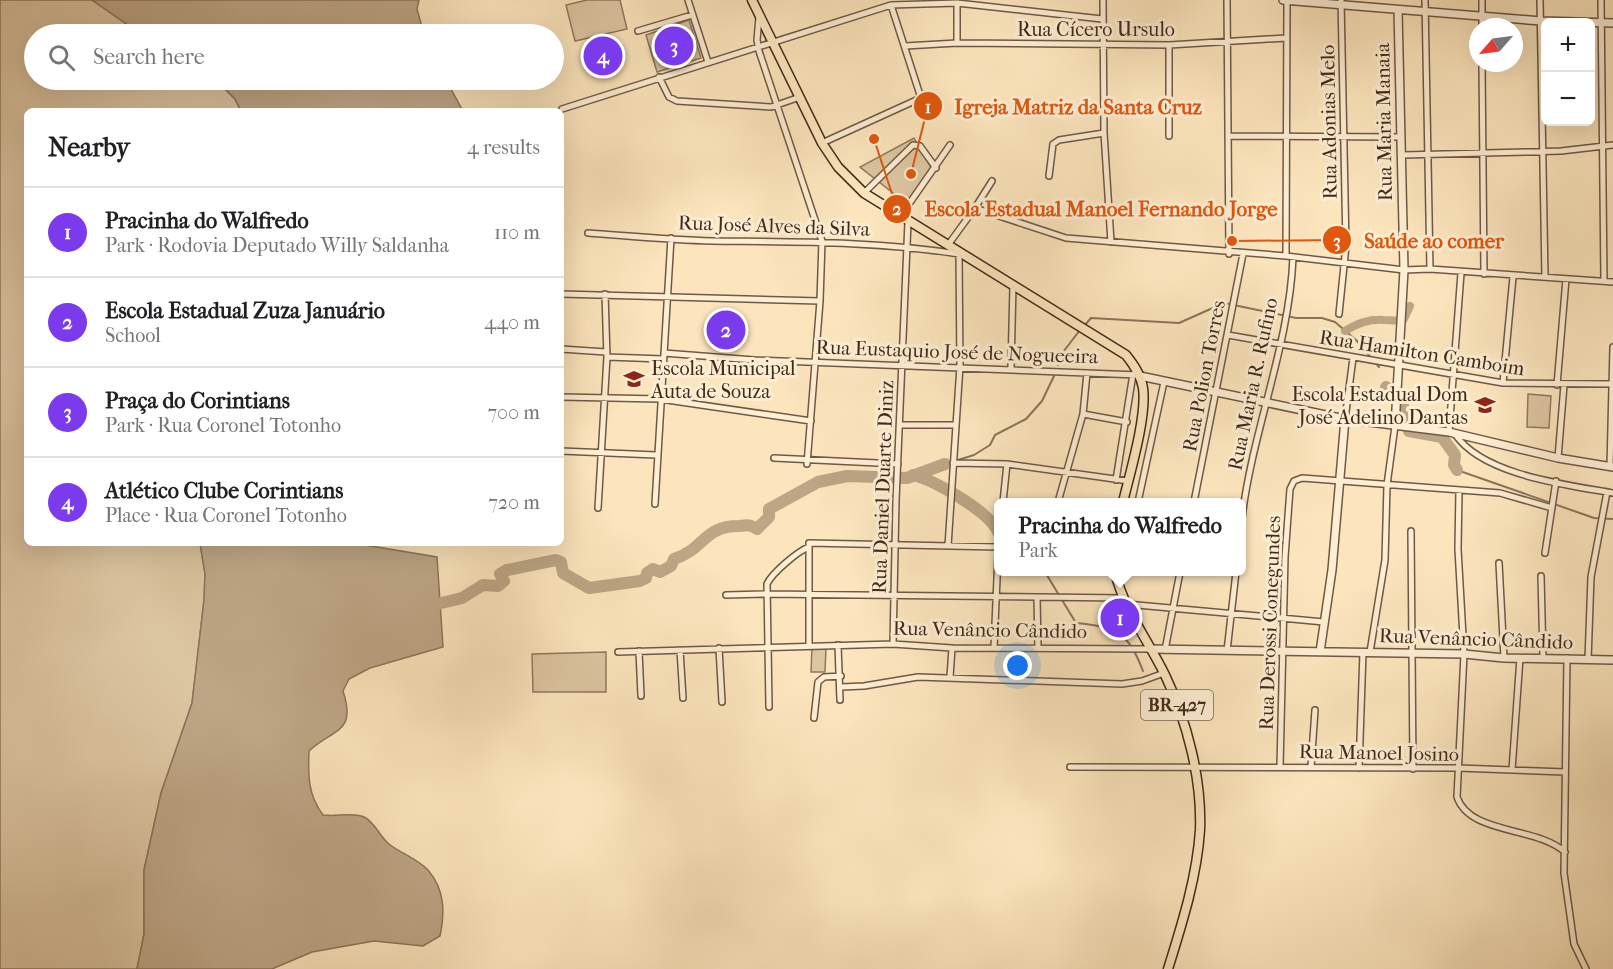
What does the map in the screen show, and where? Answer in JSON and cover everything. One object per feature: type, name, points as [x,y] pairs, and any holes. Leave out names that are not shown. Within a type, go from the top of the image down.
[{"type":"main road","points":[[752,0],[822,143],[837,167],[864,193],[959,254],[1126,355],[1136,375],[1143,407],[1125,498]]},
{"type":"main road","name":"BR-427","points":[[1116,576],[1124,601],[1164,674],[1186,729],[1193,766],[1200,828],[1198,850],[1185,910],[1168,969]]},
{"type":"street","points":[[688,0],[708,62]]},
{"type":"street","points":[[1102,0],[1104,133],[1111,242]]},
{"type":"street","points":[[1227,0],[1229,254]]},
{"type":"street","points":[[1285,0],[1541,21],[1540,0]]},
{"type":"street","name":"Rua Maria R. Rufino","points":[[1245,498],[1279,345],[1289,257],[1285,135],[1285,0]]},
{"type":"street","points":[[1398,0],[1398,10]]},
{"type":"street","points":[[1425,0],[1430,269]]},
{"type":"street","points":[[1482,0],[1482,17]]},
{"type":"street","points":[[1601,0],[1604,281]]},
{"type":"street","points":[[564,108],[891,4],[957,3],[1102,19]]},
{"type":"street","points":[[957,3],[957,43]]},
{"type":"street","name":"Rua Adonias Melo","points":[[1339,314],[1346,263],[1341,3]]},
{"type":"street","points":[[822,143],[921,98],[891,4]]},
{"type":"street","name":"Rua Maria Manaia","points":[[1395,426],[1404,270],[1398,10]]},
{"type":"street","points":[[638,32],[692,15]]},
{"type":"street","points":[[759,16],[758,46],[822,241],[820,301],[808,461]]},
{"type":"street","points":[[1595,23],[1613,23]]},
{"type":"street","name":"Rua Cícero Ursulo","points":[[905,46],[957,43],[1169,45],[1286,38]]},
{"type":"street","points":[[1168,136],[1169,45]]},
{"type":"street","points":[[1482,72],[1484,274]]},
{"type":"street","points":[[1542,72],[1545,277]]},
{"type":"street","points":[[659,77],[669,97],[676,101],[763,107],[779,106],[800,97]]},
{"type":"street","points":[[1049,176],[1053,144],[1059,140],[1104,133]]},
{"type":"street","points":[[1228,136],[1401,137]]},
{"type":"street","points":[[864,193],[913,145],[920,147],[936,168]]},
{"type":"street","points":[[900,217],[950,145]]},
{"type":"street","points":[[1402,155],[1543,151],[1613,145]]},
{"type":"street","points":[[948,245],[992,181]]},
{"type":"street","points":[[975,208],[1053,236],[1229,254],[1289,257],[1404,270],[1430,269],[1513,277],[1613,282]]},
{"type":"street","name":"Rua Daniel Duarte Diniz","points":[[893,644],[896,501],[909,222]]},
{"type":"street","name":"Rua José Alves da Silva","points":[[588,233],[671,238],[822,241],[909,246],[959,254]]},
{"type":"street","points":[[655,504],[656,455],[671,238]]},
{"type":"street","points":[[948,546],[954,463],[954,425],[960,366],[959,254]]},
{"type":"street","name":"Rua Polion Torres","points":[[1195,498],[1243,255]]},
{"type":"street","points":[[1461,273],[1452,376],[1452,433],[1467,449],[1506,469],[1610,492],[1591,577],[1588,660]]},
{"type":"street","points":[[1503,383],[1513,277]]},
{"type":"street","points":[[1557,386],[1566,279]]},
{"type":"street","points":[[1011,368],[1013,285]]},
{"type":"street","points":[[564,294],[820,301]]},
{"type":"street","points":[[598,508],[607,355],[605,294]]},
{"type":"street","name":"Rua Hamilton Camboim","points":[[1227,335],[1452,376],[1503,383],[1557,386],[1612,384]]},
{"type":"street","points":[[1116,480],[1136,375],[1345,419],[1452,433],[1558,458],[1611,467],[1613,347]]},
{"type":"street","name":"Rua Eustaquio José de Nogueeira","points":[[564,349],[607,355],[816,360],[1136,375]]},
{"type":"street","points":[[1320,652],[1335,539],[1345,419],[1353,358]]},
{"type":"street","points":[[1059,498],[1083,414],[1088,372]]},
{"type":"street","points":[[1139,498],[1164,382]]},
{"type":"street","points":[[1558,458],[1564,385]]},
{"type":"street","points":[[564,397],[660,399],[811,421]]},
{"type":"street","points":[[1083,414],[1127,422]]},
{"type":"street","points":[[900,425],[954,425]]},
{"type":"street","points":[[1359,768],[1367,652],[1385,560],[1387,486],[1395,426]]},
{"type":"street","points":[[564,451],[656,455]]},
{"type":"street","points":[[774,458],[898,464]]},
{"type":"street","points":[[954,463],[1007,464],[1129,481]]},
{"type":"street","points":[[1003,498],[1007,464]]},
{"type":"street","name":"Rua Derossi Conegundes","points":[[1280,767],[1286,546],[1290,489],[1294,481],[1302,478],[1339,482]]},
{"type":"street","points":[[1545,553],[1556,481]]},
{"type":"street","points":[[1339,482],[1500,493],[1552,508]]},
{"type":"street","points":[[1459,490],[1459,559],[1464,654],[1457,797],[1463,811],[1469,815],[1549,840],[1565,852]]},
{"type":"street","points":[[1411,531],[1414,653],[1413,769]]},
{"type":"street","points":[[768,707],[766,594],[769,578],[798,552],[809,545],[994,547]]},
{"type":"street","points":[[809,545],[809,645]]},
{"type":"street","points":[[1499,563],[1504,658]]},
{"type":"street","points":[[994,648],[998,576]]},
{"type":"street","points":[[1165,650],[1179,576]]},
{"type":"street","points":[[1227,651],[1236,576]]},
{"type":"street","points":[[1541,576],[1543,657]]},
{"type":"street","points":[[726,596],[893,595],[1124,601],[1173,608],[1324,622]]},
{"type":"street","points":[[1037,598],[1038,648]]},
{"type":"street","name":"Rua Venâncio Cândido","points":[[618,652],[893,644],[952,648],[1464,654],[1504,658],[1613,660]]},
{"type":"street","points":[[838,645],[842,687],[840,700]]},
{"type":"street","points":[[719,648],[722,702]]},
{"type":"street","points":[[950,677],[952,648]]},
{"type":"street","points":[[680,650],[683,698]]},
{"type":"street","points":[[639,651],[641,696]]},
{"type":"street","points":[[1512,770],[1520,658]]},
{"type":"street","points":[[1567,658],[1565,888],[1574,944],[1586,969]]},
{"type":"street","points":[[842,687],[864,686],[905,678],[950,677],[1122,684],[1164,674]]},
{"type":"street","points":[[814,718],[816,687],[820,679],[841,676]]},
{"type":"street","points":[[1311,767],[1315,710]]},
{"type":"street","name":"Rua Manoel Josino","points":[[1070,767],[1458,768],[1565,772]]},
{"type":"shaded area","points":[[0,0],[92,0],[127,24],[24,24],[24,90],[226,90],[235,99],[240,108],[24,108],[24,546],[200,546],[205,574],[204,600],[192,703],[161,793],[144,870],[144,934],[137,969],[0,969]]},
{"type":"shaded area","points":[[92,0],[419,0],[417,9],[421,24],[127,24]]},
{"type":"shaded area","points":[[587,0],[620,0],[627,29],[575,41],[566,5]]},
{"type":"shaded area","points":[[689,20],[701,58],[657,72],[646,35]]},
{"type":"shaded area","points":[[226,90],[451,90],[461,108],[240,108],[235,99]]},
{"type":"shaded area","points":[[914,138],[933,171],[907,204],[860,167]]},
{"type":"shaded area","points":[[1528,394],[1551,396],[1549,428],[1527,427]]},
{"type":"shaded area","points":[[200,546],[371,546],[437,557],[443,647],[370,668],[349,679],[343,691],[347,705],[345,723],[309,751],[309,769],[314,800],[323,815],[354,815],[368,819],[389,844],[428,870],[441,893],[443,910],[440,936],[423,946],[374,941],[312,952],[272,969],[137,969],[144,934],[144,870],[161,793],[192,703],[205,574]]},
{"type":"shaded area","points":[[812,647],[826,647],[825,672],[811,672]]},
{"type":"shaded area","points":[[606,652],[606,692],[533,692],[532,654]]},
{"type":"waterway","points":[[1084,326],[1091,318],[1179,323],[1224,303],[1296,318],[1322,318],[1335,322],[1357,341],[1379,367]]},
{"type":"waterway","points":[[1345,331],[1368,321],[1404,319],[1410,306]]},
{"type":"waterway","points":[[1058,365],[1060,356],[1080,330]]},
{"type":"waterway","points":[[945,464],[974,455],[990,445],[995,435],[1026,419],[1042,401],[1054,376]]},
{"type":"waterway","points":[[1386,387],[1403,405],[1405,419]]},
{"type":"waterway","points":[[1409,431],[1442,437],[1455,455],[1454,465],[1457,470]]},
{"type":"waterway","points":[[425,607],[462,598],[483,585],[498,586],[504,581],[500,574],[507,570],[556,560],[561,562],[563,573],[589,588],[640,581],[646,578],[647,573],[653,569],[660,572],[671,566],[674,559],[692,550],[718,530],[746,525],[757,529],[769,517],[769,509],[818,482],[847,476],[907,478],[945,464]]},
{"type":"waterway","points":[[1457,470],[1594,518],[1613,519]]},
{"type":"waterway","points":[[913,475],[934,483],[973,506],[994,526]]},
{"type":"waterway","points":[[1047,576],[1076,623],[1102,627],[1119,634],[1132,648],[1143,671]]},
{"type":"place","name":"Praça do Corintians","points":[[674,46]]},
{"type":"place","name":"Atlético Clube Corintians","points":[[603,56]]},
{"type":"place","name":"Escola Estadual Manoel Fernando Jorge","points":[[874,139]]},
{"type":"place","name":"Igreja Matriz da Santa Cruz","points":[[911,174]]},
{"type":"place","name":"Saúde ao comer","points":[[1232,241]]},
{"type":"place","name":"Escola Estadual Zuza Januário","points":[[726,330]]},
{"type":"place","name":"Escola Municipal Auta de Souza","points":[[634,379]]},
{"type":"place","name":"Escola Estadual Dom José Adelino Dantas","points":[[1485,405]]},
{"type":"place","name":"Pracinha do Walfredo","points":[[1120,618]]}]
